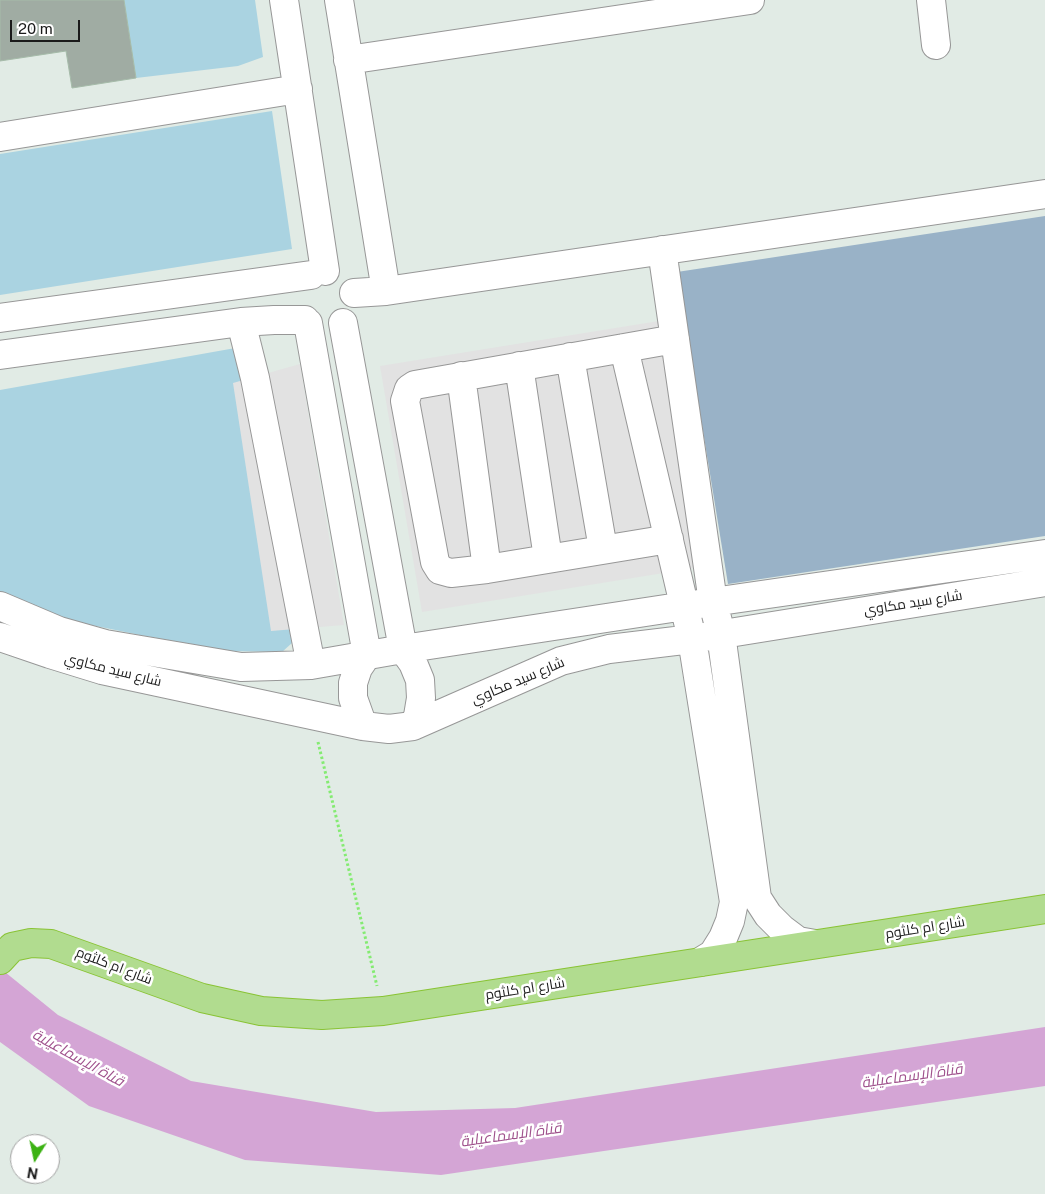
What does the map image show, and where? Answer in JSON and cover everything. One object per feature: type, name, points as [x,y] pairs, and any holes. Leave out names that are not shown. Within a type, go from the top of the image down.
[{"type":"highway","name":"شارع ام كلثوم","points":[[6,953],[30,943],[51,944],[202,998],[261,1011],[322,1015],[383,1011],[1045,910]]},
{"type":"lane","points":[[284,0],[298,89],[318,273]]},
{"type":"lane","points":[[338,0],[386,291]]},
{"type":"lane","points":[[348,60],[750,0]]},
{"type":"lane","points":[[931,0],[936,45]]},
{"type":"lane","points":[[0,137],[298,89]]},
{"type":"lane","points":[[354,293],[386,291],[1045,194]]},
{"type":"lane","points":[[662,250],[713,602],[721,634],[757,898],[768,915],[782,929],[798,940],[815,944]]},
{"type":"lane","points":[[318,273],[302,284],[297,296],[298,309],[307,322],[367,655],[358,668],[353,683],[353,698],[363,726]]},
{"type":"lane","points":[[0,318],[318,273],[335,273],[344,277],[354,293],[354,304],[350,315],[343,324],[326,329],[307,322],[274,320],[241,322],[0,355]]},
{"type":"lane","points":[[241,322],[255,378],[310,665]]},
{"type":"lane","points":[[343,324],[402,648],[413,664],[420,680],[421,698],[418,716],[413,726]]},
{"type":"lane","points":[[669,539],[487,569],[446,572],[437,566],[435,562],[405,405],[409,390],[415,385],[675,339]]},
{"type":"lane","points":[[624,348],[692,639],[734,902],[730,921],[723,938],[713,954],[700,962]]},
{"type":"lane","points":[[570,357],[603,549]]},
{"type":"lane","points":[[519,366],[548,558]]},
{"type":"lane","points":[[461,376],[487,569]]},
{"type":"lane","name":"شارع سيد مكاوي","points":[[0,606],[59,632],[105,644],[241,667],[310,665],[402,648],[1045,554]]},
{"type":"lane","name":"شارع سيد مكاوي","points":[[0,637],[102,670],[363,726],[389,729],[413,726],[561,662],[609,649],[692,639],[1045,582]]},
{"type":"path","points":[[311,715],[383,1011]]},
{"type":"shaded area","points":[[124,0],[255,0],[263,57],[238,66],[136,78]]},
{"type":"shaded area","points":[[272,111],[292,249],[0,295],[0,154]]},
{"type":"shaded area","points":[[1045,216],[1045,536],[728,584],[677,272]]},
{"type":"shaded area","points":[[665,320],[701,567],[422,612],[380,366]]},
{"type":"shaded area","points":[[241,347],[292,643],[282,652],[231,651],[52,617],[0,592],[0,390]]},
{"type":"shaded area","points":[[300,364],[344,625],[271,631],[233,383]]},
{"type":"water","name":"قناة الإسماعيلية","points":[[0,968],[58,1015],[191,1081],[376,1112],[515,1108],[1045,1027],[1045,1086],[441,1175],[245,1160],[89,1106],[0,1042]]},
{"type":"building","points":[[0,0],[124,0],[136,78],[72,88],[66,51],[0,61]]}]
